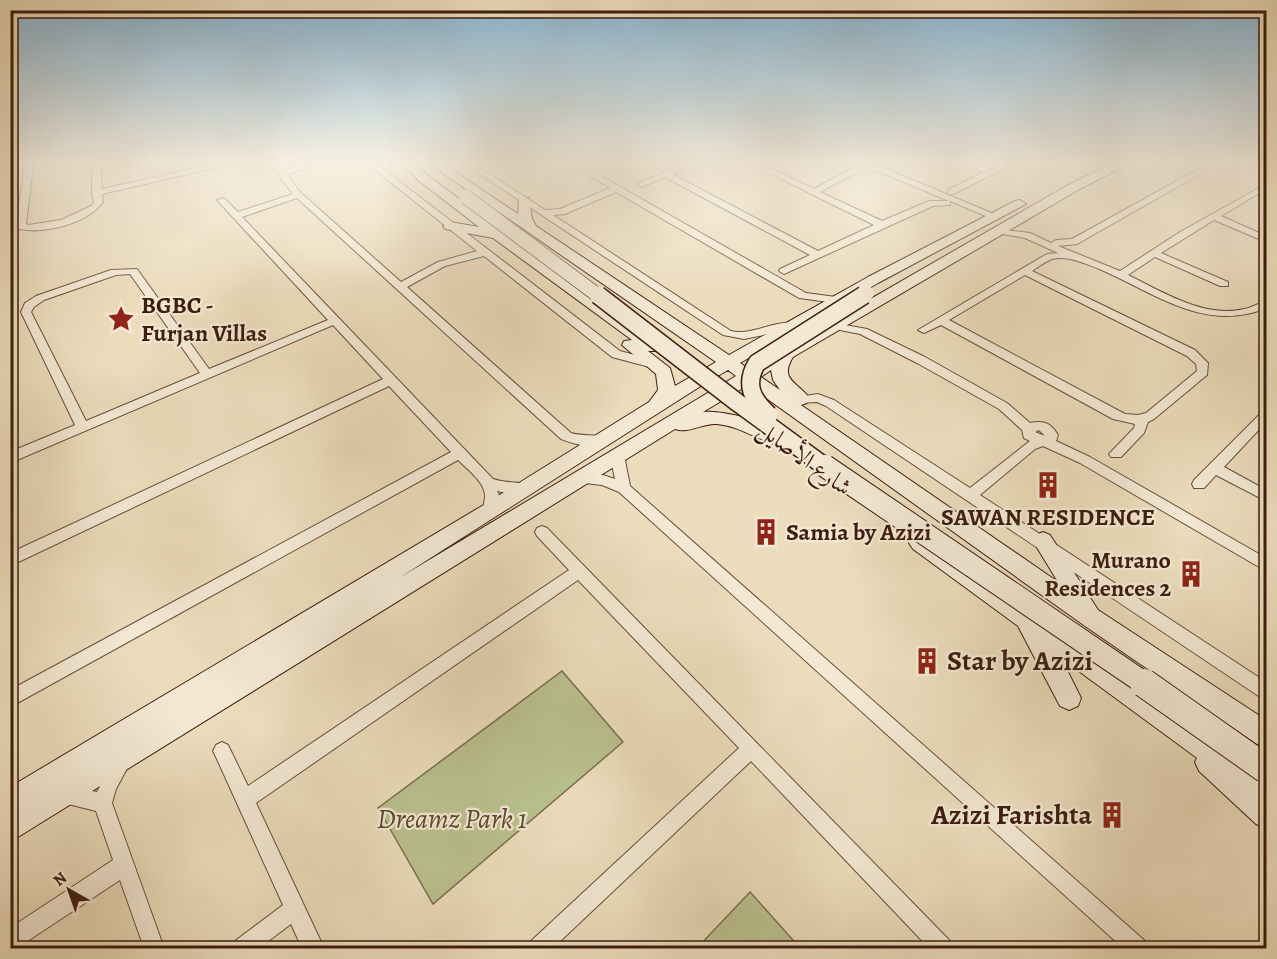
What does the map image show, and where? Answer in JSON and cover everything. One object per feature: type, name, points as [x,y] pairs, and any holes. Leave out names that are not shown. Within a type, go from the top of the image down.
[{"type":"main road","name":"شارع الأصايل","points":[[460,206],[776,438],[1266,792]]},
{"type":"main road","points":[[478,206],[808,455],[1098,651],[1266,770]]},
{"type":"main road","points":[[497,206],[729,363],[742,381],[795,422],[897,493],[919,503],[931,505],[1093,619],[1266,735]]},
{"type":"main road","points":[[524,206],[525,219],[531,229]]},
{"type":"main road","points":[[881,504],[832,462],[762,410],[753,398],[749,385],[753,368],[762,358],[867,293],[1005,218],[1019,206]]},
{"type":"main road","points":[[10,828],[611,447],[742,381],[998,224],[1019,206]]},
{"type":"main road","points":[[611,447],[656,406],[836,300],[982,224],[998,224],[1017,220],[1042,206]]},
{"type":"main road","points":[[450,226],[498,235]]},
{"type":"main road","points":[[540,265],[588,312],[664,372],[667,390],[656,406]]},
{"type":"main road","points":[[685,334],[694,333],[713,343],[731,347],[760,345]]},
{"type":"main road","points":[[786,355],[780,367],[780,380],[786,388],[923,487],[928,493],[931,505]]},
{"type":"main road","points":[[698,380],[742,381]]},
{"type":"main road","points":[[611,447],[644,445],[704,417],[731,419],[776,438]]},
{"type":"main road","points":[[10,803],[527,489],[574,470]]},
{"type":"main road","points":[[1042,541],[1093,619]]},
{"type":"main road","points":[[1023,617],[1070,698]]},
{"type":"main road","points":[[1164,718],[1224,777],[1266,814]]},
{"type":"street","points":[[25,206],[21,224],[25,228],[97,212],[100,206]]},
{"type":"street","points":[[226,206],[488,483],[492,495],[489,512]]},
{"type":"street","points":[[236,216],[266,206]]},
{"type":"street","points":[[310,206],[566,436],[611,447],[624,488]]},
{"type":"street","points":[[424,206],[616,354],[657,365]]},
{"type":"street","points":[[532,206],[730,334],[748,336],[775,327],[793,326]]},
{"type":"street","points":[[543,213],[562,212],[578,206]]},
{"type":"street","points":[[557,223],[566,215],[585,206]]},
{"type":"street","points":[[645,206],[803,296],[836,300]]},
{"type":"street","points":[[726,206],[818,255]]},
{"type":"street","points":[[842,206],[882,225]]},
{"type":"street","points":[[911,211],[919,206]]},
{"type":"street","points":[[784,271],[925,206]]},
{"type":"street","points":[[956,206],[982,224]]},
{"type":"street","points":[[957,206],[1022,234],[1073,250],[1089,262],[1175,302],[1203,310],[1237,313],[1257,309],[1266,304]]},
{"type":"street","points":[[924,330],[1050,256],[1073,250],[1146,206]]},
{"type":"street","points":[[1120,276],[1153,253],[1231,206]]},
{"type":"street","points":[[1213,216],[1266,239]]},
{"type":"street","points":[[1017,220],[1048,242],[1050,256]]},
{"type":"street","points":[[395,283],[459,255],[471,249],[475,244]]},
{"type":"street","points":[[395,283],[411,279],[468,255],[486,253]]},
{"type":"street","points":[[1153,253],[1224,284]]},
{"type":"street","points":[[82,428],[26,312],[29,305],[40,298],[115,272],[133,271],[207,375]]},
{"type":"street","points":[[940,320],[1116,416],[1142,420],[1150,416],[1203,372],[1202,363],[1185,350],[1025,271]]},
{"type":"street","points":[[803,296],[809,306],[809,316]]},
{"type":"street","points":[[851,315],[863,331]]},
{"type":"street","points":[[10,458],[334,321]]},
{"type":"street","points":[[834,326],[863,331],[921,360],[1003,406],[1031,428],[1035,439],[1046,438],[1266,564]]},
{"type":"street","points":[[10,560],[391,380]]},
{"type":"street","points":[[802,400],[814,398],[830,403],[1266,691]]},
{"type":"street","points":[[1199,484],[1266,416]]},
{"type":"street","points":[[1116,454],[1140,430],[1142,420]]},
{"type":"street","points":[[1004,467],[1006,457],[1023,443],[1031,428]]},
{"type":"street","points":[[566,436],[574,470],[624,488],[1138,948]]},
{"type":"street","points":[[971,495],[1030,446],[1046,438]]},
{"type":"street","points":[[10,699],[459,453]]},
{"type":"street","points":[[1214,468],[1266,496]]},
{"type":"street","points":[[488,483],[502,488],[527,489]]},
{"type":"street","points":[[542,532],[943,948]]},
{"type":"street","points":[[244,800],[579,571]]},
{"type":"street","points":[[538,948],[751,749]]},
{"type":"street","points":[[222,751],[313,948]]},
{"type":"street","points":[[124,757],[102,803],[154,948]]},
{"type":"street","points":[[64,795],[102,803]]},
{"type":"street","points":[[10,940],[124,865]]},
{"type":"street","points":[[242,948],[295,909]]},
{"type":"green space","name":"Dreamz Park 1","points":[[562,671],[623,742],[433,904],[378,808]]},
{"type":"green space","points":[[750,892],[800,948],[697,948]]},
{"type":"place","name":"BGBC - Furjan Villas","points":[[121,319]]},
{"type":"place","name":"SAWAN RESIDENCE","points":[[1048,485]]},
{"type":"place","name":"Samia by Azizi","points":[[766,532]]},
{"type":"place","name":"Murano Residences 2","points":[[1191,574]]},
{"type":"place","name":"Star by Azizi","points":[[927,661]]},
{"type":"place","name":"Azizi Farishta","points":[[1112,815]]}]
